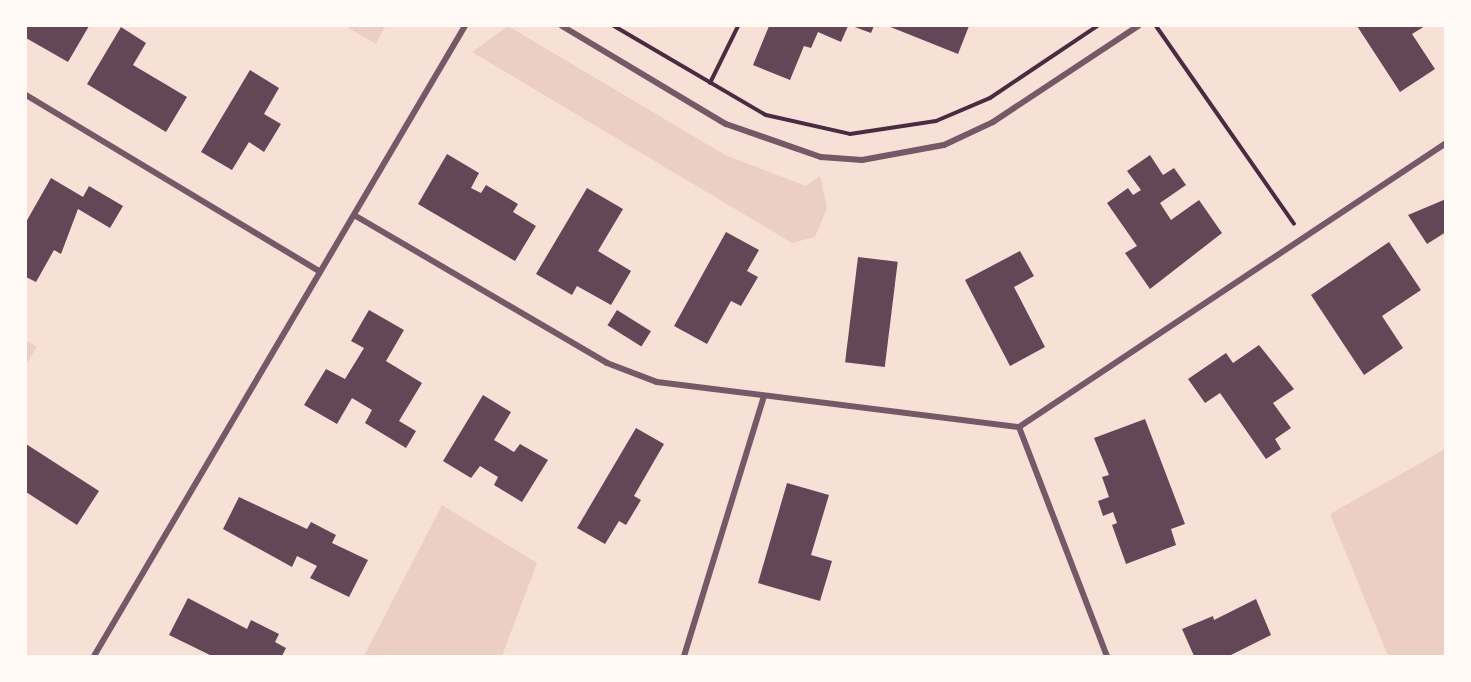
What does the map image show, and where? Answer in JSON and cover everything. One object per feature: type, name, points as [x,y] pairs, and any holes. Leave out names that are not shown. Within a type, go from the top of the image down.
[{"type":"street","points":[[94,657],[465,26]]},
{"type":"street","points":[[561,26],[726,124],[821,157],[862,160],[944,145],[993,123],[1138,26]]},
{"type":"street","points":[[26,95],[320,272]]},
{"type":"street","points":[[354,215],[607,363],[657,382],[1019,428],[1446,144]]},
{"type":"street","points":[[684,657],[764,396]]},
{"type":"street","points":[[1019,428],[1107,657]]},
{"type":"path","points":[[614,26],[766,114],[808,128],[850,134],[893,131],[936,121],[990,98],[1097,26]]},
{"type":"path","points":[[710,83],[738,26]]},
{"type":"path","points":[[1156,26],[1304,240]]},
{"type":"shaded area","points":[[345,26],[385,26],[376,44]]},
{"type":"shaded area","points":[[508,26],[725,155],[806,186],[820,176],[827,208],[815,237],[792,243],[472,52]]},
{"type":"shaded area","points":[[26,340],[37,347],[26,365]]},
{"type":"shaded area","points":[[1445,449],[1445,656],[1388,656],[1330,514]]},
{"type":"shaded area","points":[[442,505],[537,563],[502,656],[364,656]]},
{"type":"building","points":[[26,26],[89,26],[68,62],[26,38]]},
{"type":"building","points":[[769,26],[848,26],[841,42],[818,32],[811,48],[804,46],[790,80],[753,65]]},
{"type":"building","points":[[852,26],[874,26],[871,33]]},
{"type":"building","points":[[888,26],[969,26],[958,54]]},
{"type":"building","points":[[1357,26],[1425,26],[1412,34],[1435,69],[1400,92]]},
{"type":"building","points":[[121,27],[146,43],[133,65],[187,97],[166,132],[87,84]]},
{"type":"building","points":[[250,70],[279,88],[264,114],[281,124],[264,152],[249,142],[232,170],[201,152]]},
{"type":"building","points":[[447,154],[479,173],[471,188],[481,193],[486,185],[518,204],[513,212],[536,226],[515,261],[418,204]]},
{"type":"building","points":[[1150,155],[1163,175],[1174,168],[1186,185],[1160,203],[1171,220],[1199,200],[1222,233],[1150,289],[1125,253],[1137,246],[1107,203],[1128,188],[1133,195],[1141,190],[1127,171]]},
{"type":"building","points":[[51,178],[83,197],[89,186],[123,206],[110,228],[78,209],[61,254],[54,250],[36,282],[26,277],[26,222]]},
{"type":"building","points":[[587,188],[623,209],[598,251],[631,271],[611,305],[577,286],[572,295],[536,274]]},
{"type":"building","points":[[1446,199],[1446,232],[1427,244],[1408,215]]},
{"type":"building","points":[[726,232],[759,250],[747,271],[758,277],[741,306],[731,301],[707,344],[674,326]]},
{"type":"building","points":[[1389,242],[1421,290],[1382,316],[1403,348],[1364,375],[1311,295]]},
{"type":"building","points":[[1020,251],[1034,276],[1014,287],[1045,347],[1010,366],[965,280]]},
{"type":"building","points":[[858,257],[898,262],[885,367],[845,362]]},
{"type":"building","points":[[369,310],[404,330],[386,361],[422,383],[399,421],[416,431],[406,448],[365,423],[372,410],[352,398],[337,424],[304,405],[326,369],[345,379],[364,348],[351,341]]},
{"type":"building","points":[[617,310],[651,331],[641,346],[607,325]]},
{"type":"building","points":[[1259,345],[1294,389],[1273,403],[1291,428],[1275,439],[1281,449],[1266,459],[1220,393],[1205,403],[1188,379],[1226,353],[1233,363]]},
{"type":"building","points":[[483,395],[511,412],[494,440],[514,452],[520,444],[548,460],[522,502],[494,485],[498,477],[480,466],[471,478],[443,461]]},
{"type":"building","points":[[1145,419],[1185,524],[1171,529],[1176,545],[1126,564],[1112,525],[1117,523],[1113,512],[1103,516],[1098,501],[1109,497],[1102,477],[1109,475],[1094,438]]},
{"type":"building","points":[[636,428],[664,444],[634,496],[641,500],[626,525],[619,521],[605,544],[577,528]]},
{"type":"building","points":[[26,444],[99,491],[77,525],[26,492]]},
{"type":"building","points":[[787,483],[829,495],[811,555],[832,561],[820,601],[758,583]]},
{"type":"building","points":[[239,497],[307,529],[311,522],[336,535],[332,543],[368,560],[349,597],[310,578],[317,566],[297,556],[292,567],[223,529]]},
{"type":"building","points":[[188,598],[247,629],[251,620],[279,634],[275,642],[286,648],[282,656],[212,656],[169,635]]},
{"type":"building","points":[[1256,599],[1271,635],[1229,656],[1194,656],[1182,629],[1213,616],[1214,620]]}]
